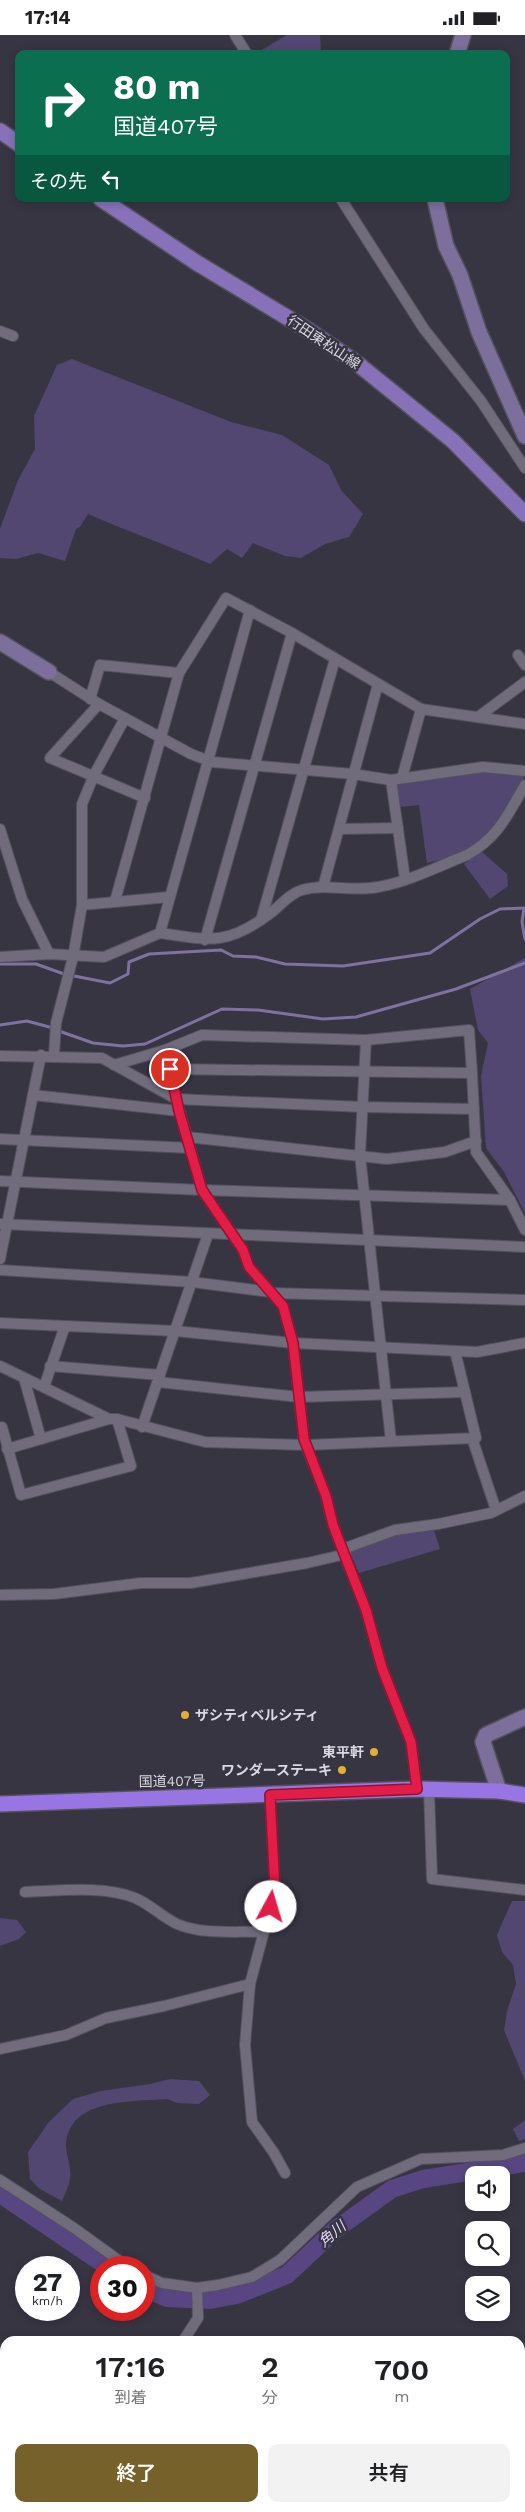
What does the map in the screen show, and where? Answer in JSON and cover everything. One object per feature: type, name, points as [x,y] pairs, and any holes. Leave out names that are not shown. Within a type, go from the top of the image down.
[{"type":"highway","name":"国道407号","points":[[0,1803],[423,1789],[498,1791],[525,1795]]},
{"type":"main road","points":[[0,131],[15,141]]},
{"type":"main road","name":"行田東松山線","points":[[106,202],[197,263],[308,329],[358,364],[453,441],[525,514]]},
{"type":"street","points":[[235,35],[245,50]]},
{"type":"street","points":[[458,50],[463,35]]},
{"type":"street","points":[[342,202],[424,329],[480,401],[525,468]]},
{"type":"street","points":[[436,202],[446,246],[460,275],[479,333],[525,436]]},
{"type":"street","points":[[0,331],[13,336]]},
{"type":"street","points":[[116,901],[179,673],[226,598],[292,633],[421,709],[525,724]]},
{"type":"street","points":[[160,933],[250,610]]},
{"type":"street","points":[[206,940],[292,633]]},
{"type":"street","points":[[0,643],[94,701],[207,760],[304,771],[353,774],[391,780],[483,767],[525,771]]},
{"type":"street","points":[[518,655],[525,665]]},
{"type":"street","points":[[261,920],[335,659]]},
{"type":"street","points":[[145,798],[50,758],[94,701],[100,665],[179,673]]},
{"type":"street","points":[[478,717],[525,683]]},
{"type":"street","points":[[323,887],[378,684]]},
{"type":"street","points":[[402,778],[421,709]]},
{"type":"street","points":[[54,1055],[56,1023],[73,957],[82,905],[82,804],[94,775],[125,718]]},
{"type":"street","points":[[391,780],[404,879]]},
{"type":"street","points":[[0,957],[49,954],[73,957],[104,957],[160,933],[206,940],[226,938],[261,920],[295,893],[323,887],[357,890],[378,887],[467,855],[499,831],[525,785]]},
{"type":"street","points":[[339,829],[398,828]]},
{"type":"street","points":[[0,829],[22,899],[49,954]]},
{"type":"street","points":[[82,905],[169,897]]},
{"type":"street","points":[[114,1065],[165,1050],[202,1035],[366,1040],[469,1030],[476,1152],[510,1200],[525,1230]]},
{"type":"street","points":[[366,1040],[360,1155],[391,1441]]},
{"type":"street","points":[[165,1050],[179,1111],[202,1190],[243,1250],[249,1267],[283,1306],[293,1343],[306,1445],[317,1470],[333,1525],[366,1610],[382,1668],[411,1742],[423,1789],[432,1879],[525,1890]]},
{"type":"street","points":[[0,1259],[4,1224],[16,1181],[41,1055]]},
{"type":"street","points":[[0,1056],[54,1055],[102,1058],[176,1099],[363,1107],[474,1109]]},
{"type":"street","points":[[170,1069],[472,1073]]},
{"type":"street","points":[[33,1095],[179,1111]]},
{"type":"street","points":[[187,1137],[387,1159],[445,1152],[476,1141]]},
{"type":"street","points":[[0,1139],[190,1148]]},
{"type":"street","points":[[0,1181],[510,1200]]},
{"type":"street","points":[[4,1224],[525,1247]]},
{"type":"street","points":[[142,1427],[208,1234]]},
{"type":"street","points":[[0,1269],[192,1282],[272,1292],[525,1300]]},
{"type":"street","points":[[0,1323],[176,1331],[293,1343],[455,1351],[484,1351],[525,1343]]},
{"type":"street","points":[[44,1387],[64,1326]]},
{"type":"street","points":[[0,1366],[113,1419],[205,1442],[306,1445],[476,1438],[455,1351]]},
{"type":"street","points":[[50,1366],[299,1397],[465,1392]]},
{"type":"street","points":[[24,1378],[41,1439]]},
{"type":"street","points":[[8,1449],[113,1419]]},
{"type":"street","points":[[2,1427],[21,1495],[132,1466],[113,1419]]},
{"type":"street","points":[[472,1438],[496,1509]]},
{"type":"street","points":[[0,1595],[54,1594],[141,1583],[191,1583],[307,1563],[344,1551],[394,1530],[438,1524],[491,1513],[525,1496]]},
{"type":"street","points":[[498,1791],[484,1742],[486,1735],[525,1717]]},
{"type":"street","points":[[270,1795],[275,1890],[250,1984],[245,2045],[252,2122],[274,2153],[285,2173]]},
{"type":"street","points":[[25,1892],[113,1893],[135,1897],[162,1917],[193,1929],[264,1932]]},
{"type":"street","points":[[0,2049],[66,2035],[106,2018],[164,2006],[250,1984]]},
{"type":"street","points":[[155,2280],[162,2283],[197,2288],[252,2277],[280,2260],[357,2187],[421,2159],[503,2155],[525,2148]]},
{"type":"street","points":[[0,2180],[74,2228],[113,2256]]},
{"type":"street","points":[[186,2336],[198,2318],[197,2288]]},
{"type":"shaded area","points":[[287,35],[320,35],[321,50],[262,50]]},
{"type":"shaded area","points":[[72,359],[231,422],[282,435],[329,465],[341,490],[363,514],[349,537],[325,544],[301,558],[285,556],[253,543],[242,558],[227,549],[210,564],[88,514],[80,527],[76,529],[65,561],[38,553],[16,559],[0,558],[0,529],[18,480],[35,449],[34,416],[57,365]]},
{"type":"shaded area","points":[[479,771],[524,776],[509,807],[486,836],[463,852],[427,863],[419,805],[399,807],[397,784]]},
{"type":"shaded area","points":[[481,851],[507,874],[508,886],[490,899],[464,864]]},
{"type":"shaded area","points":[[525,958],[525,1213],[504,1172],[486,1148],[481,1076],[488,1043],[478,1030],[470,989]]},
{"type":"shaded area","points":[[433,1527],[440,1549],[359,1573],[350,1552],[398,1535]]},
{"type":"shaded area","points":[[512,1901],[525,1901],[525,2081],[504,2030],[507,2011],[516,1984],[513,1965],[502,1952],[497,1935]]},
{"type":"shaded area","points":[[0,1918],[17,1920],[26,1932],[19,1939],[0,1946]]},
{"type":"shaded area","points":[[170,2079],[199,2081],[210,2095],[199,2104],[177,2103],[167,2099],[120,2102],[104,2105],[90,2111],[78,2118],[70,2130],[66,2145],[70,2179],[62,2201],[40,2189],[30,2179],[28,2152],[49,2122],[73,2099],[101,2091]]},
{"type":"shaded area","points":[[525,2120],[525,2139],[519,2141],[513,2129]]},
{"type":"waterway","points":[[0,964],[36,964],[64,974],[110,983],[128,974],[129,962],[149,954],[221,950],[233,956],[256,957],[285,964],[343,966],[430,953],[480,919],[500,909],[524,908],[522,922],[525,939]]},
{"type":"waterway","points":[[59,1031],[93,1043],[123,1046],[145,1044],[222,1009],[258,1010],[323,1019],[356,1017],[456,989],[525,963]]},
{"type":"waterway","points":[[0,1025],[27,1021],[53,1028]]},
{"type":"waterway","name":"角川","points":[[155,2293],[167,2298],[210,2300],[237,2295],[287,2275],[335,2230],[392,2189],[423,2179],[525,2163]]},
{"type":"waterway","name":"角川","points":[[0,2194],[92,2256]]},
{"type":"place","name":"ザシティベルシティ","points":[[185,1715]]},
{"type":"place","name":"東平軒","points":[[374,1752]]},
{"type":"place","name":"ワンダーステーキ","points":[[342,1770]]},
{"type":"route","points":[[170,1069],[179,1111],[202,1190],[243,1250],[249,1267],[283,1306],[293,1343],[304,1439],[326,1496],[333,1525],[356,1580],[382,1668],[411,1742],[417,1789],[270,1795],[272,1877],[275,1890],[271,1907]]}]
